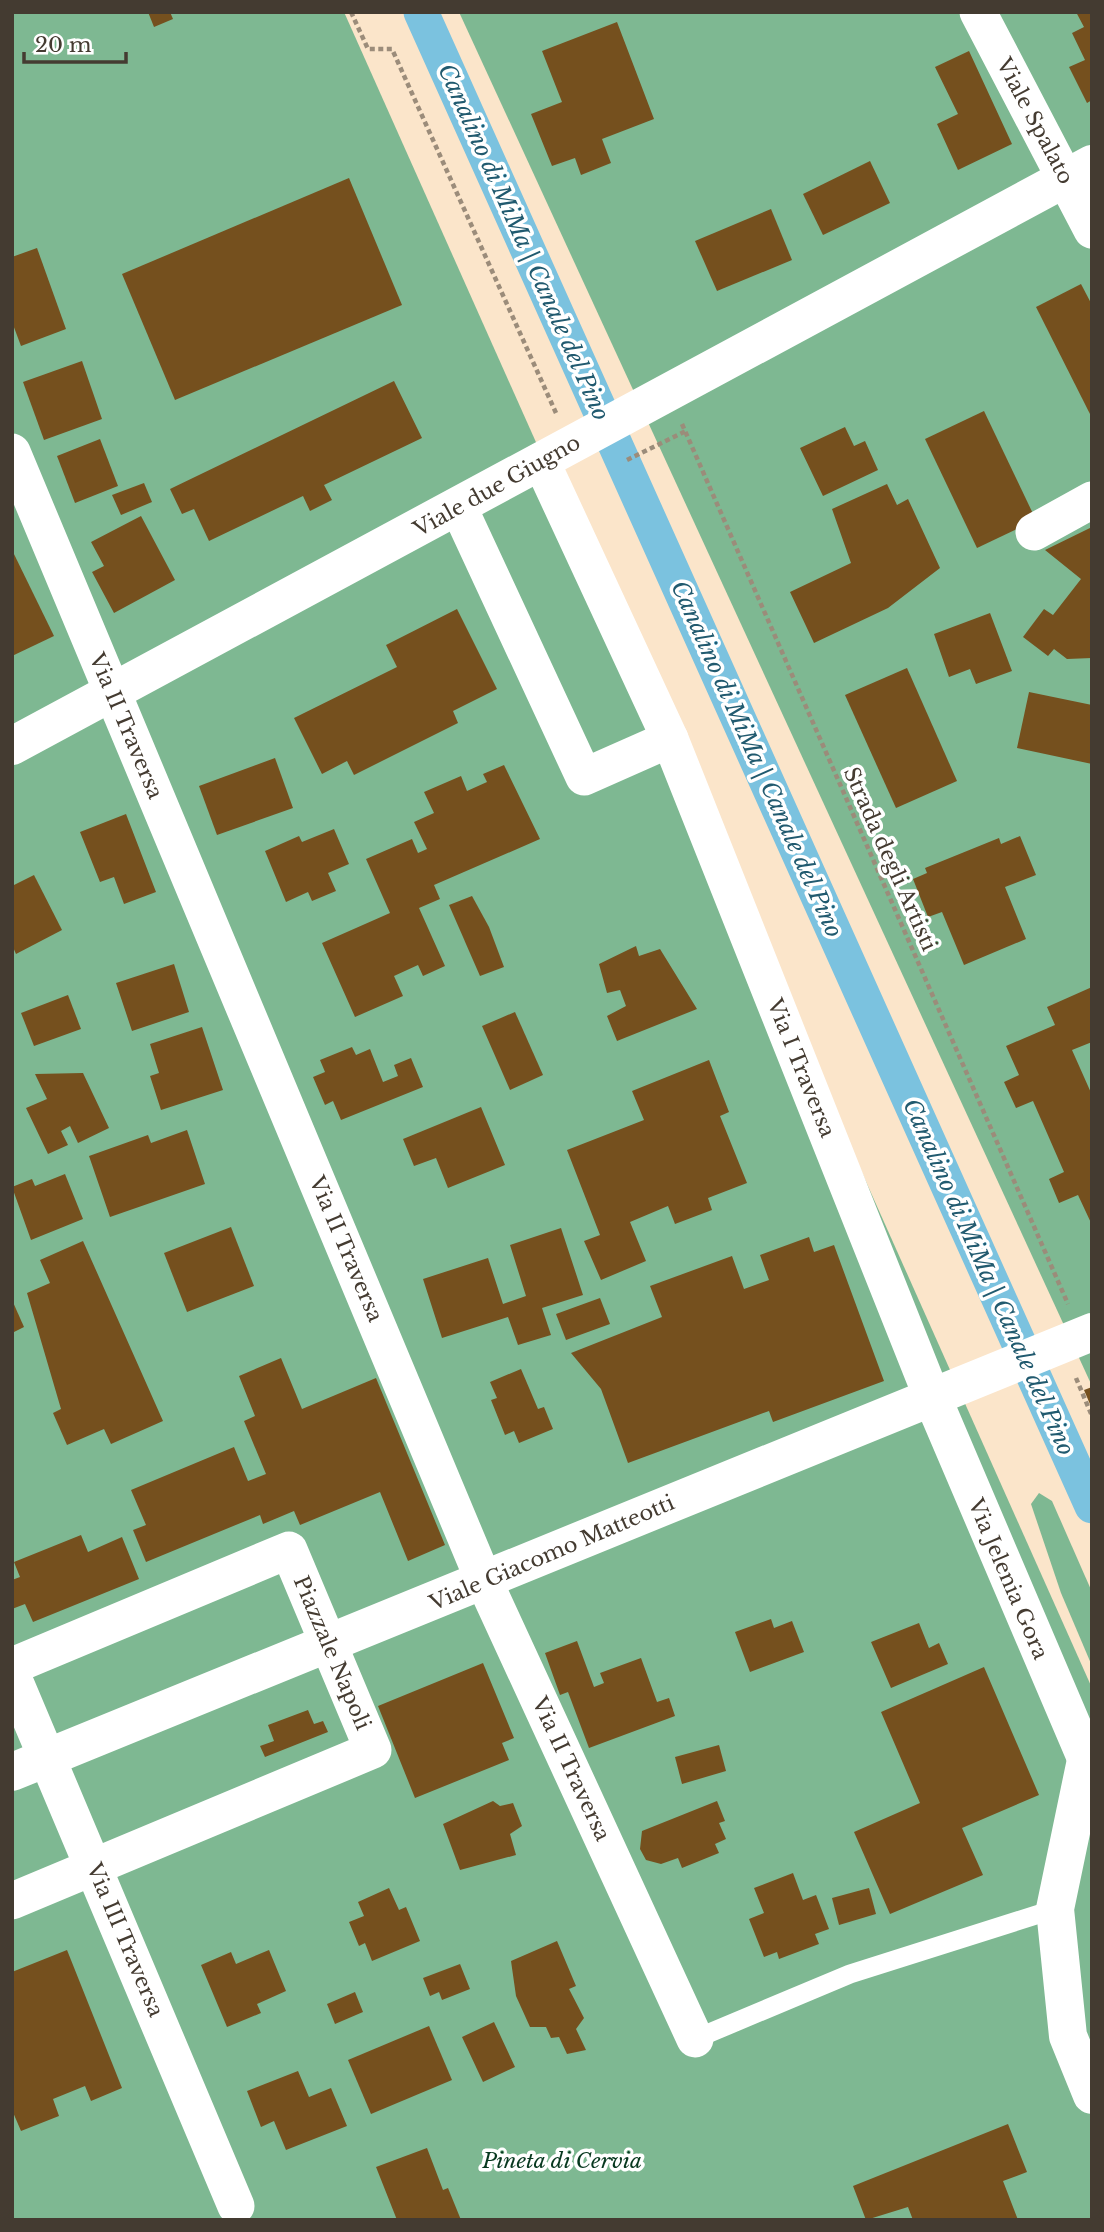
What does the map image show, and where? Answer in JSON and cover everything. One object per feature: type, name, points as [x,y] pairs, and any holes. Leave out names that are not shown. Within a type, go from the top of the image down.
[{"type":"street","name":"Viale Spalato","points":[[978,12],[1078,171],[1092,230]]},
{"type":"street","name":"Viale due Giugno","points":[[12,746],[459,508],[1078,171]]},
{"type":"street","name":"Via I Traversa","points":[[564,449],[670,738],[932,1397]]},
{"type":"street","name":"Via II Traversa","points":[[12,452],[484,1581],[695,2039]]},
{"type":"street","points":[[1034,532],[1092,500]]},
{"type":"street","points":[[459,508],[584,777],[670,738]]},
{"type":"street","name":"Viale Giacomo Matteotti","points":[[12,1772],[1076,1339]]},
{"type":"street","name":"Via Jelenia Gora","points":[[932,1397],[1089,1766],[1055,1909],[1068,2036],[1092,2095]]},
{"type":"street","name":"Piazzale Napoli","points":[[12,1666],[289,1550],[373,1750],[12,1901]]},
{"type":"street","name":"Via III Traversa","points":[[12,1675],[239,2213]]},
{"type":"lane","points":[[695,2039],[850,1974],[1055,1909]]},
{"type":"path","points":[[351,12],[368,49],[393,50],[564,449]]},
{"type":"path","name":"Strada degli Artisti","points":[[654,402],[686,431],[1076,1339]]},
{"type":"path","points":[[657,446],[686,431]]},
{"type":"green space","name":"Pineta di Cervia","points":[[12,12],[344,12],[1092,1688],[1092,2220],[12,2220]]},
{"type":"green space","points":[[459,12],[1092,12],[1092,1386]]},
{"type":"green space","points":[[1039,1493],[1052,1501],[1092,1592],[1092,1666],[1061,1593],[1031,1504]]},
{"type":"building","points":[[148,12],[170,12],[173,19],[154,27]]},
{"type":"building","points":[[1076,12],[1092,12],[1092,100],[1087,103],[1069,67],[1085,60],[1072,33],[1084,27]]},
{"type":"building","points":[[617,22],[654,119],[602,139],[611,163],[581,175],[575,158],[552,166],[531,114],[562,102],[542,51]]},
{"type":"building","points":[[969,51],[1012,144],[958,170],[937,124],[958,114],[935,67]]},
{"type":"building","points":[[870,161],[890,203],[823,235],[803,194]]},
{"type":"building","points":[[349,178],[402,305],[175,400],[122,274]]},
{"type":"building","points":[[771,209],[792,260],[717,291],[695,241]]},
{"type":"building","points":[[37,248],[66,329],[21,346],[12,322],[12,257]]},
{"type":"building","points":[[1081,284],[1092,305],[1092,418],[1036,307]]},
{"type":"building","points":[[82,361],[102,419],[44,440],[23,382]]},
{"type":"building","points":[[394,381],[422,438],[324,485],[332,500],[310,511],[303,496],[209,541],[194,509],[182,514],[170,489]]},
{"type":"building","points":[[984,411],[1036,520],[977,548],[925,439]]},
{"type":"building","points":[[845,427],[854,446],[865,441],[878,470],[823,496],[800,448]]},
{"type":"building","points":[[100,439],[118,486],[75,503],[57,456]]},
{"type":"building","points":[[144,483],[152,502],[121,515],[112,495]]},
{"type":"building","points":[[887,484],[897,505],[908,499],[940,568],[888,608],[814,643],[790,592],[851,563],[832,509]]},
{"type":"building","points":[[141,516],[175,580],[114,613],[92,572],[104,566],[91,542]]},
{"type":"building","points":[[1092,527],[1092,658],[1067,659],[1054,649],[1048,656],[1023,637],[1044,609],[1053,615],[1081,579],[1045,550]]},
{"type":"building","points":[[12,550],[54,636],[12,656]]},
{"type":"building","points":[[457,609],[497,689],[453,711],[458,723],[354,775],[347,761],[322,774],[294,718],[397,667],[386,645]]},
{"type":"building","points":[[990,613],[1012,671],[976,684],[970,669],[949,677],[934,634]]},
{"type":"building","points":[[907,668],[957,781],[896,808],[845,695]]},
{"type":"building","points":[[1029,692],[1092,705],[1092,764],[1017,748]]},
{"type":"building","points":[[275,758],[293,808],[217,835],[199,786]]},
{"type":"building","points":[[504,765],[540,839],[434,885],[440,899],[419,908],[445,966],[423,976],[418,965],[394,976],[403,996],[355,1017],[322,943],[390,913],[366,859],[412,839],[418,853],[427,849],[414,822],[434,813],[424,792],[461,776],[467,791],[487,782],[483,774]]},
{"type":"building","points":[[126,814],[156,892],[124,904],[114,877],[100,882],[80,832]]},
{"type":"building","points":[[334,829],[349,864],[328,873],[336,891],[312,901],[308,892],[286,902],[265,851],[299,836],[302,842]]},
{"type":"building","points":[[1020,836],[1036,875],[1005,887],[1026,939],[964,965],[942,912],[928,917],[913,879],[927,873],[925,868],[999,838],[1001,844]]},
{"type":"building","points":[[34,875],[62,930],[16,954],[12,945],[12,886]]},
{"type":"building","points":[[472,896],[489,927],[504,967],[480,976],[449,905]]},
{"type":"building","points":[[636,946],[639,956],[660,949],[697,1009],[617,1041],[607,1016],[626,1006],[620,990],[607,993],[599,964]]},
{"type":"building","points":[[174,964],[189,1012],[132,1031],[116,983]]},
{"type":"building","points":[[1092,987],[1092,1042],[1072,1050],[1092,1095],[1092,1225],[1078,1195],[1059,1203],[1049,1179],[1064,1172],[1033,1101],[1016,1108],[1004,1082],[1019,1075],[1006,1046],[1055,1025],[1047,1007]]},
{"type":"building","points":[[68,995],[81,1029],[34,1046],[21,1013]]},
{"type":"building","points":[[515,1012],[543,1075],[510,1090],[482,1026]]},
{"type":"building","points":[[202,1027],[223,1090],[161,1110],[150,1076],[159,1073],[150,1044]]},
{"type":"building","points":[[352,1047],[356,1055],[370,1049],[383,1082],[398,1076],[394,1065],[411,1058],[423,1087],[341,1120],[333,1101],[325,1105],[313,1077],[325,1072],[320,1060]]},
{"type":"building","points":[[709,1060],[729,1112],[720,1116],[747,1183],[708,1198],[712,1210],[675,1224],[668,1206],[630,1222],[646,1261],[601,1280],[584,1241],[600,1235],[567,1150],[644,1120],[632,1091]]},
{"type":"building","points":[[83,1073],[109,1128],[78,1143],[70,1126],[61,1131],[68,1145],[48,1154],[26,1108],[47,1099],[35,1074]]},
{"type":"building","points":[[481,1107],[505,1165],[448,1188],[436,1158],[414,1166],[403,1139]]},
{"type":"building","points":[[187,1130],[205,1184],[110,1217],[89,1156],[148,1135],[151,1143]]},
{"type":"building","points":[[65,1174],[83,1219],[31,1240],[12,1187],[32,1179],[35,1186]]},
{"type":"building","points":[[231,1227],[254,1286],[187,1312],[164,1253]]},
{"type":"building","points":[[561,1228],[583,1295],[542,1308],[551,1335],[518,1345],[508,1317],[442,1338],[423,1279],[488,1258],[503,1304],[526,1296],[510,1245]]},
{"type":"building","points":[[809,1237],[814,1252],[834,1245],[884,1381],[773,1422],[769,1411],[628,1463],[601,1389],[571,1353],[662,1317],[650,1286],[732,1256],[744,1289],[769,1280],[760,1255]]},
{"type":"building","points":[[83,1241],[163,1421],[111,1444],[104,1429],[67,1445],[53,1413],[61,1409],[27,1293],[50,1283],[40,1260]]},
{"type":"building","points":[[600,1298],[610,1324],[566,1340],[556,1314]]},
{"type":"building","points":[[12,1300],[24,1327],[12,1333]]},
{"type":"building","points":[[281,1358],[302,1409],[376,1378],[445,1545],[408,1561],[380,1492],[300,1525],[294,1511],[263,1524],[260,1515],[146,1562],[133,1530],[146,1525],[131,1490],[234,1447],[248,1481],[266,1474],[244,1421],[255,1416],[239,1376]]},
{"type":"building","points":[[521,1369],[538,1409],[544,1407],[553,1429],[519,1443],[514,1431],[505,1435],[491,1400],[497,1398],[490,1382]]},
{"type":"building","points":[[1092,1387],[1092,1409],[1084,1390]]},
{"type":"building","points":[[81,1535],[88,1552],[122,1537],[139,1579],[33,1622],[25,1604],[12,1609],[12,1580],[20,1577],[14,1562]]},
{"type":"building","points":[[771,1619],[774,1628],[792,1621],[804,1652],[750,1672],[735,1632]]},
{"type":"building","points":[[919,1623],[929,1648],[939,1643],[948,1664],[891,1688],[871,1642]]},
{"type":"building","points":[[577,1641],[594,1687],[604,1683],[600,1673],[641,1658],[657,1702],[669,1698],[675,1716],[589,1748],[568,1692],[560,1695],[545,1653]]},
{"type":"building","points":[[483,1663],[514,1738],[502,1743],[509,1760],[415,1798],[378,1706]]},
{"type":"building","points":[[984,1667],[1039,1795],[962,1828],[983,1875],[890,1914],[854,1832],[920,1803],[881,1712]]},
{"type":"building","points":[[308,1710],[314,1724],[323,1721],[328,1732],[265,1757],[260,1746],[274,1741],[268,1725]]},
{"type":"building","points":[[719,1745],[726,1771],[682,1784],[675,1757]]},
{"type":"building","points":[[493,1801],[500,1806],[513,1803],[522,1826],[510,1834],[516,1855],[460,1870],[443,1824]]},
{"type":"building","points":[[717,1801],[725,1821],[719,1823],[726,1839],[715,1844],[719,1853],[682,1868],[678,1858],[661,1864],[646,1860],[640,1849],[642,1831]]},
{"type":"building","points":[[793,1873],[803,1900],[816,1895],[829,1929],[815,1934],[819,1944],[779,1959],[777,1952],[764,1957],[749,1919],[764,1913],[754,1888]]},
{"type":"building","points":[[389,1888],[399,1910],[406,1907],[420,1941],[372,1961],[365,1943],[359,1946],[349,1922],[364,1916],[358,1902]]},
{"type":"building","points":[[869,1888],[876,1914],[839,1925],[832,1898]]},
{"type":"building","points":[[557,1941],[576,1986],[569,1989],[584,2018],[576,2029],[586,2050],[567,2054],[559,2037],[551,2038],[546,2027],[530,2027],[516,1996],[511,1961]]},
{"type":"building","points":[[67,1950],[122,2088],[91,2101],[85,2086],[53,2099],[59,2116],[21,2131],[12,2110],[12,1972]]},
{"type":"building","points":[[269,1950],[286,1991],[257,2004],[261,2013],[227,2027],[201,1965],[231,1952],[236,1964]]},
{"type":"building","points":[[460,1964],[470,1989],[442,2000],[439,1992],[430,1996],[423,1978]]},
{"type":"building","points":[[355,1992],[363,2012],[335,2024],[327,2004]]},
{"type":"building","points":[[494,2022],[515,2067],[483,2082],[462,2037]]},
{"type":"building","points":[[429,2026],[452,2080],[371,2114],[348,2060]]},
{"type":"building","points":[[298,2071],[309,2097],[331,2088],[347,2126],[286,2150],[274,2121],[261,2127],[247,2091]]},
{"type":"building","points":[[1008,2124],[1027,2172],[1003,2181],[1018,2220],[913,2220],[908,2207],[866,2220],[853,2186]]},
{"type":"building","points":[[427,2148],[443,2190],[448,2188],[461,2220],[397,2220],[376,2167]]},
{"type":"waterway","name":"Canalino di MiMa | Canale del Pino","points":[[421,12],[1092,1506]]}]
